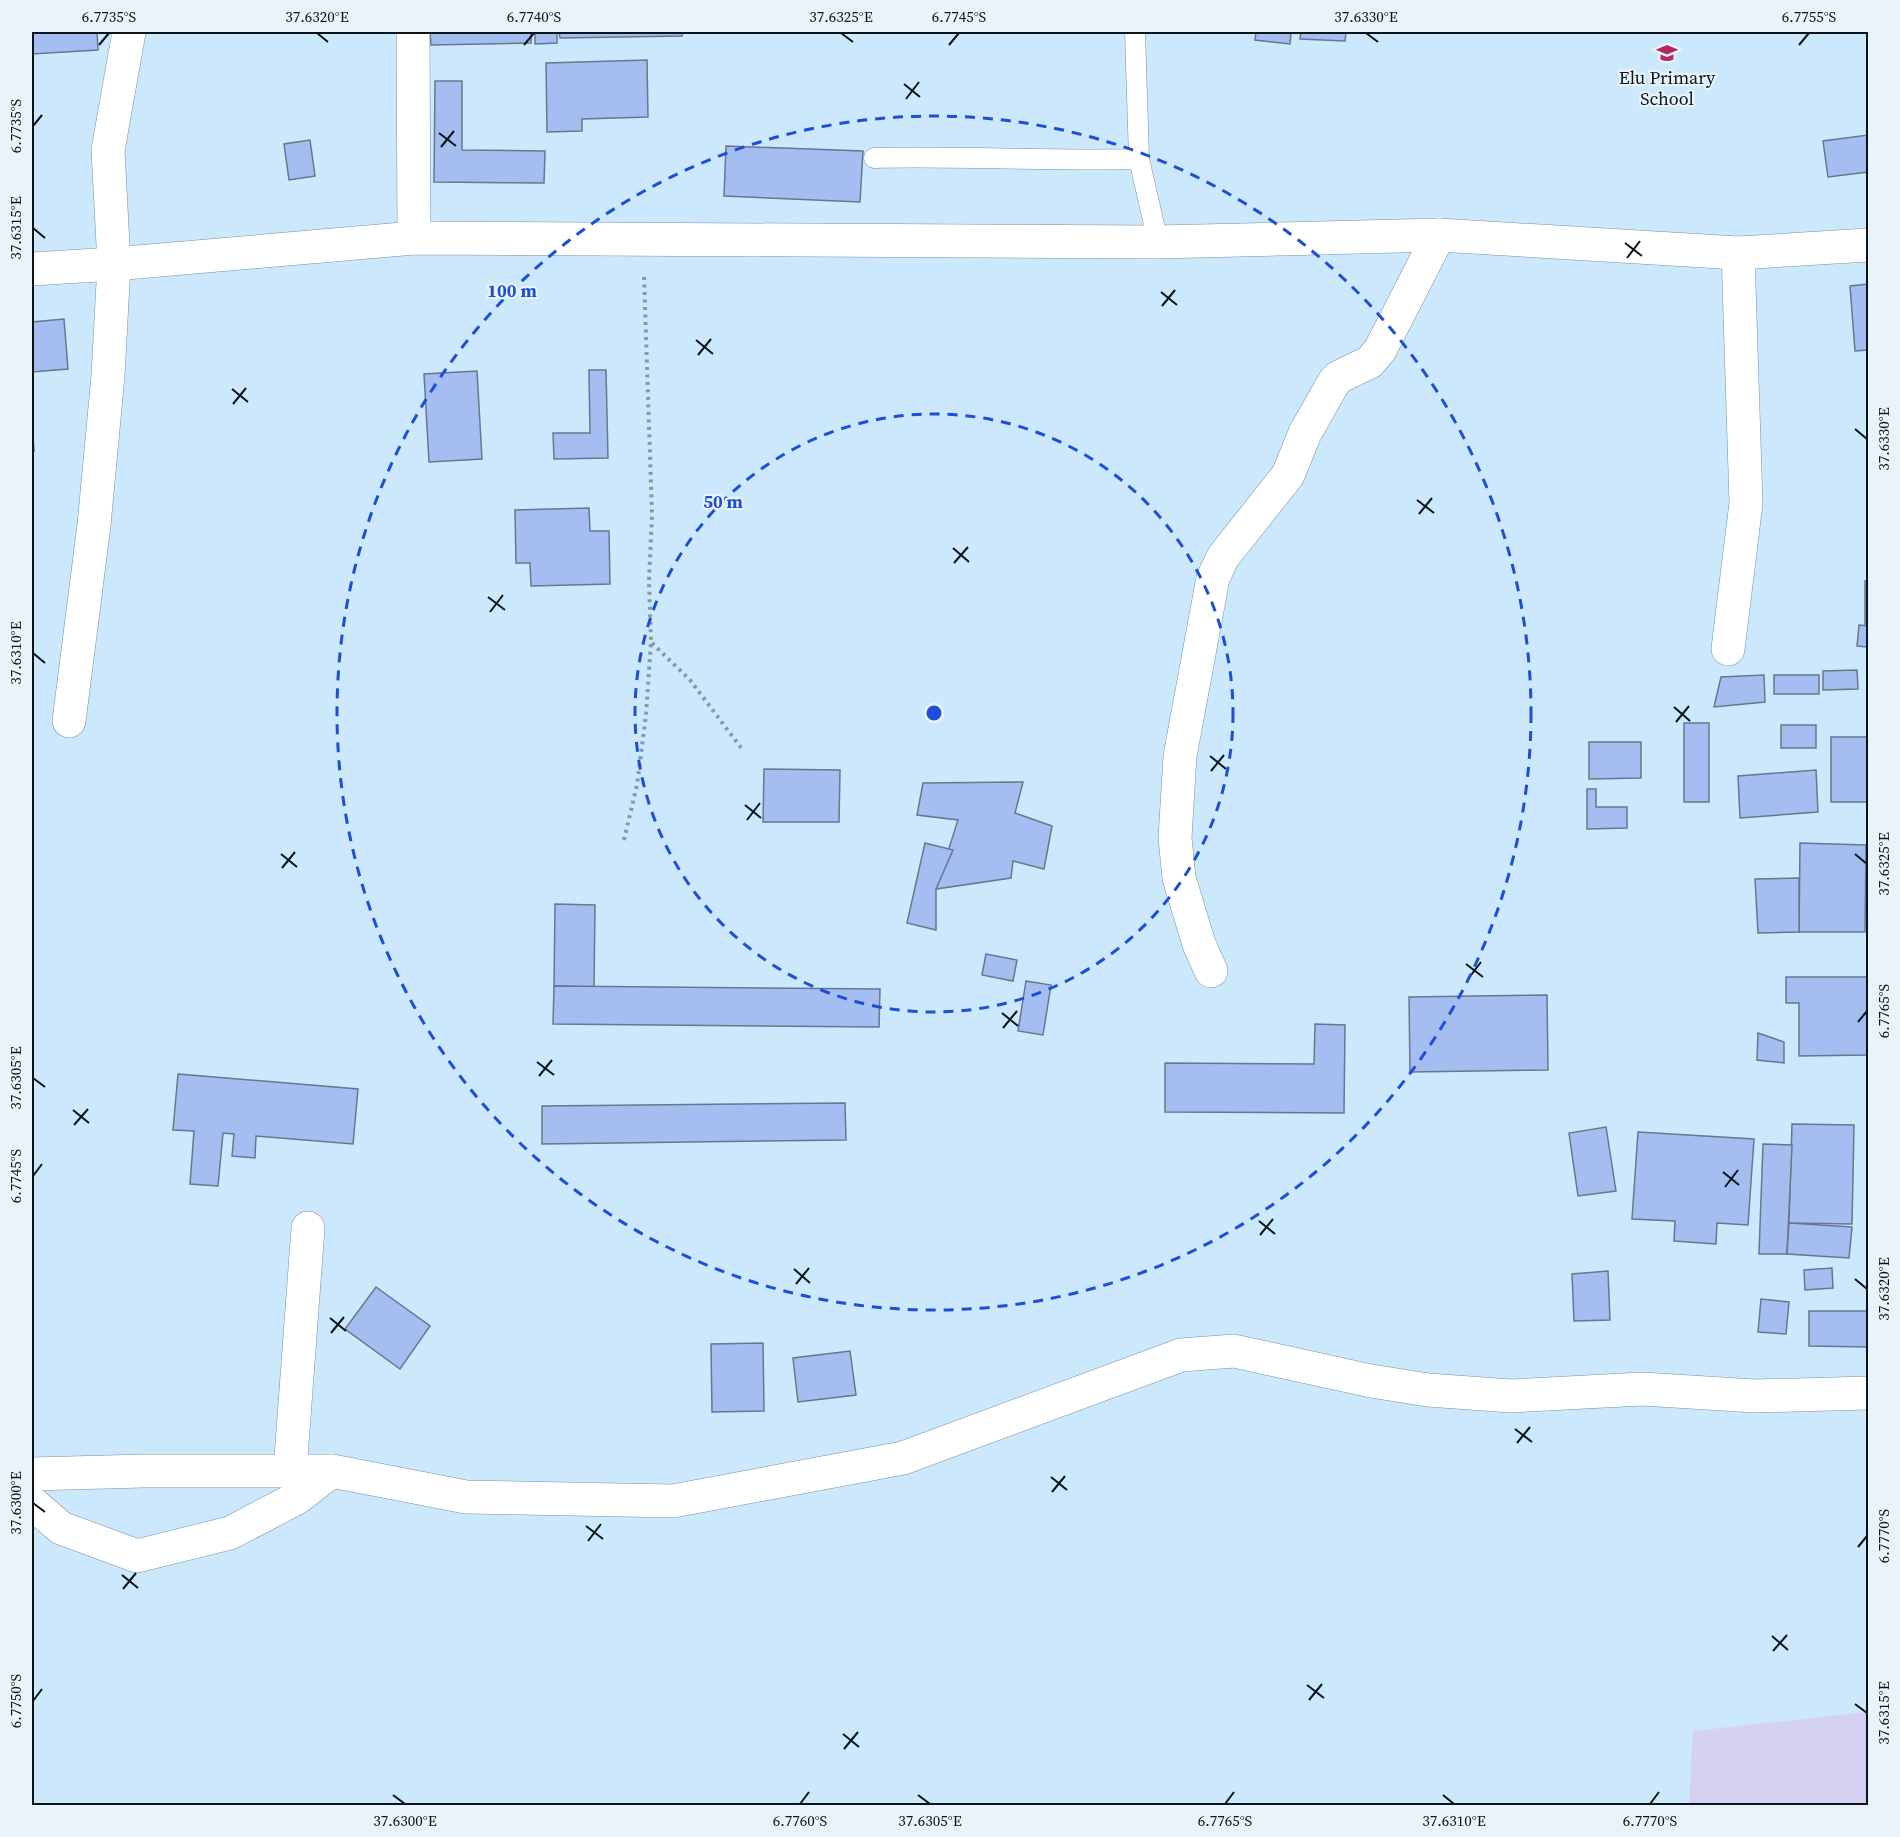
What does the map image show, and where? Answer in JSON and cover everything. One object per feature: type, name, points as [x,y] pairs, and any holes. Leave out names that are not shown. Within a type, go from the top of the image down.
[{"type":"street","points":[[69,721],[94,525],[108,376],[114,264],[108,150],[129,32]]},
{"type":"street","points":[[413,32],[414,238]]},
{"type":"street","points":[[32,268],[114,264],[414,238],[1158,242],[1439,235],[1738,253],[1869,245]]},
{"type":"street","points":[[1211,971],[1199,944],[1179,878],[1175,838],[1180,756],[1213,578],[1223,557],[1287,475],[1305,433],[1334,382],[1339,377],[1371,362],[1380,350],[1439,235]]},
{"type":"street","points":[[1728,649],[1746,503],[1738,253]]},
{"type":"street","points":[[290,1471],[308,1228]]},
{"type":"street","points":[[32,1474],[143,1471],[332,1471],[466,1497],[673,1501],[903,1458],[1181,1355],[1234,1351],[1371,1381],[1428,1390],[1511,1396],[1642,1389],[1755,1396],[1869,1393]]},
{"type":"street","points":[[32,1503],[61,1528],[137,1556],[230,1533],[297,1498],[332,1471]]},
{"type":"lane","points":[[1135,32],[1139,159],[1158,242]]},
{"type":"lane","points":[[874,158],[926,157],[1063,161],[1139,159]]},
{"type":"path","points":[[624,840],[637,785],[646,715],[651,642],[649,581],[651,482],[642,238]]},
{"type":"path","points":[[651,642],[690,680],[742,749]]},
{"type":"shaded area","points":[[1868,1712],[1868,1805],[1689,1805],[1693,1731]]},
{"type":"building","points":[[32,32],[97,32],[98,50],[32,54]]},
{"type":"building","points":[[430,32],[531,32],[531,43],[431,45]]},
{"type":"building","points":[[535,32],[557,32],[557,43],[535,44]]},
{"type":"building","points":[[559,32],[682,32],[682,36],[560,38]]},
{"type":"building","points":[[1256,32],[1291,32],[1290,44],[1255,40]]},
{"type":"building","points":[[1301,32],[1346,32],[1345,41],[1300,39]]},
{"type":"building","points":[[647,60],[648,117],[582,119],[582,131],[547,132],[546,63]]},
{"type":"building","points":[[435,81],[462,81],[462,150],[545,151],[544,183],[434,182]]},
{"type":"building","points":[[1868,135],[1868,172],[1828,177],[1823,141]]},
{"type":"building","points":[[310,140],[315,176],[289,180],[284,144]]},
{"type":"building","points":[[726,146],[863,151],[860,202],[724,196]]},
{"type":"building","points":[[1868,284],[1868,350],[1855,351],[1850,286]]},
{"type":"building","points":[[64,319],[68,369],[32,372],[32,322]]},
{"type":"building","points":[[589,370],[606,370],[608,458],[554,459],[553,433],[590,433]]},
{"type":"building","points":[[477,371],[482,459],[429,462],[424,374]]},
{"type":"building","points":[[32,420],[34,451],[32,451]]},
{"type":"building","points":[[589,508],[590,531],[609,531],[610,584],[531,586],[530,563],[516,563],[515,510]]},
{"type":"building","points":[[1865,581],[1868,581],[1868,626],[1865,626]]},
{"type":"building","points":[[1859,625],[1868,626],[1868,647],[1857,646]]},
{"type":"building","points":[[1857,670],[1858,689],[1823,690],[1823,671]]},
{"type":"building","points":[[1764,675],[1765,702],[1714,707],[1721,677]]},
{"type":"building","points":[[1774,675],[1819,675],[1819,694],[1774,694]]},
{"type":"building","points":[[1684,723],[1709,723],[1709,802],[1684,802]]},
{"type":"building","points":[[1781,725],[1816,725],[1816,748],[1781,748]]},
{"type":"building","points":[[1831,737],[1868,737],[1868,802],[1831,802]]},
{"type":"building","points":[[1589,742],[1641,742],[1641,778],[1589,779]]},
{"type":"building","points":[[764,769],[840,770],[839,822],[763,822]]},
{"type":"building","points":[[1816,770],[1818,812],[1740,818],[1738,776]]},
{"type":"building","points":[[1023,782],[1015,813],[1052,826],[1044,869],[1013,861],[1011,878],[936,889],[958,820],[917,815],[923,783]]},
{"type":"building","points":[[1587,789],[1596,789],[1596,807],[1627,807],[1627,828],[1587,829]]},
{"type":"building","points":[[925,843],[953,850],[936,889],[936,930],[907,923]]},
{"type":"building","points":[[1800,843],[1866,845],[1865,932],[1799,932]]},
{"type":"building","points":[[1799,878],[1799,932],[1758,933],[1755,879]]},
{"type":"building","points":[[555,904],[595,905],[594,987],[554,986]]},
{"type":"building","points":[[986,954],[1017,960],[1013,981],[982,975]]},
{"type":"building","points":[[1786,977],[1867,977],[1867,1055],[1799,1056],[1799,1003],[1786,1003]]},
{"type":"building","points":[[1026,981],[1051,985],[1043,1035],[1018,1031]]},
{"type":"building","points":[[554,986],[880,989],[879,1027],[553,1024]]},
{"type":"building","points":[[1547,995],[1548,1070],[1410,1072],[1409,997]]},
{"type":"building","points":[[1315,1024],[1345,1025],[1344,1113],[1165,1112],[1165,1063],[1314,1064]]},
{"type":"building","points":[[1758,1033],[1784,1042],[1784,1063],[1757,1060]]},
{"type":"building","points":[[178,1074],[358,1089],[353,1144],[256,1136],[255,1158],[232,1156],[234,1134],[223,1133],[218,1186],[190,1184],[194,1131],[173,1130]]},
{"type":"building","points":[[845,1103],[846,1140],[542,1144],[542,1106]]},
{"type":"building","points":[[1792,1124],[1854,1125],[1852,1224],[1789,1223]]},
{"type":"building","points":[[1606,1127],[1616,1191],[1578,1196],[1569,1133]]},
{"type":"building","points":[[1638,1132],[1754,1139],[1748,1225],[1717,1223],[1716,1244],[1674,1241],[1675,1221],[1632,1219]]},
{"type":"building","points":[[1763,1144],[1792,1145],[1787,1254],[1759,1254]]},
{"type":"building","points":[[1789,1223],[1852,1227],[1849,1258],[1787,1254]]},
{"type":"building","points":[[1832,1268],[1833,1288],[1805,1290],[1804,1270]]},
{"type":"building","points":[[1608,1271],[1610,1320],[1574,1321],[1572,1274]]},
{"type":"building","points":[[376,1287],[430,1326],[400,1369],[345,1329]]},
{"type":"building","points":[[1761,1299],[1789,1302],[1786,1334],[1758,1332]]},
{"type":"building","points":[[1809,1311],[1868,1311],[1868,1347],[1809,1346]]},
{"type":"building","points":[[763,1343],[764,1411],[712,1412],[711,1344]]},
{"type":"building","points":[[850,1351],[856,1395],[798,1402],[793,1358]]},
{"type":"place","name":"Elu Primary School","points":[[1667,53]]}]
